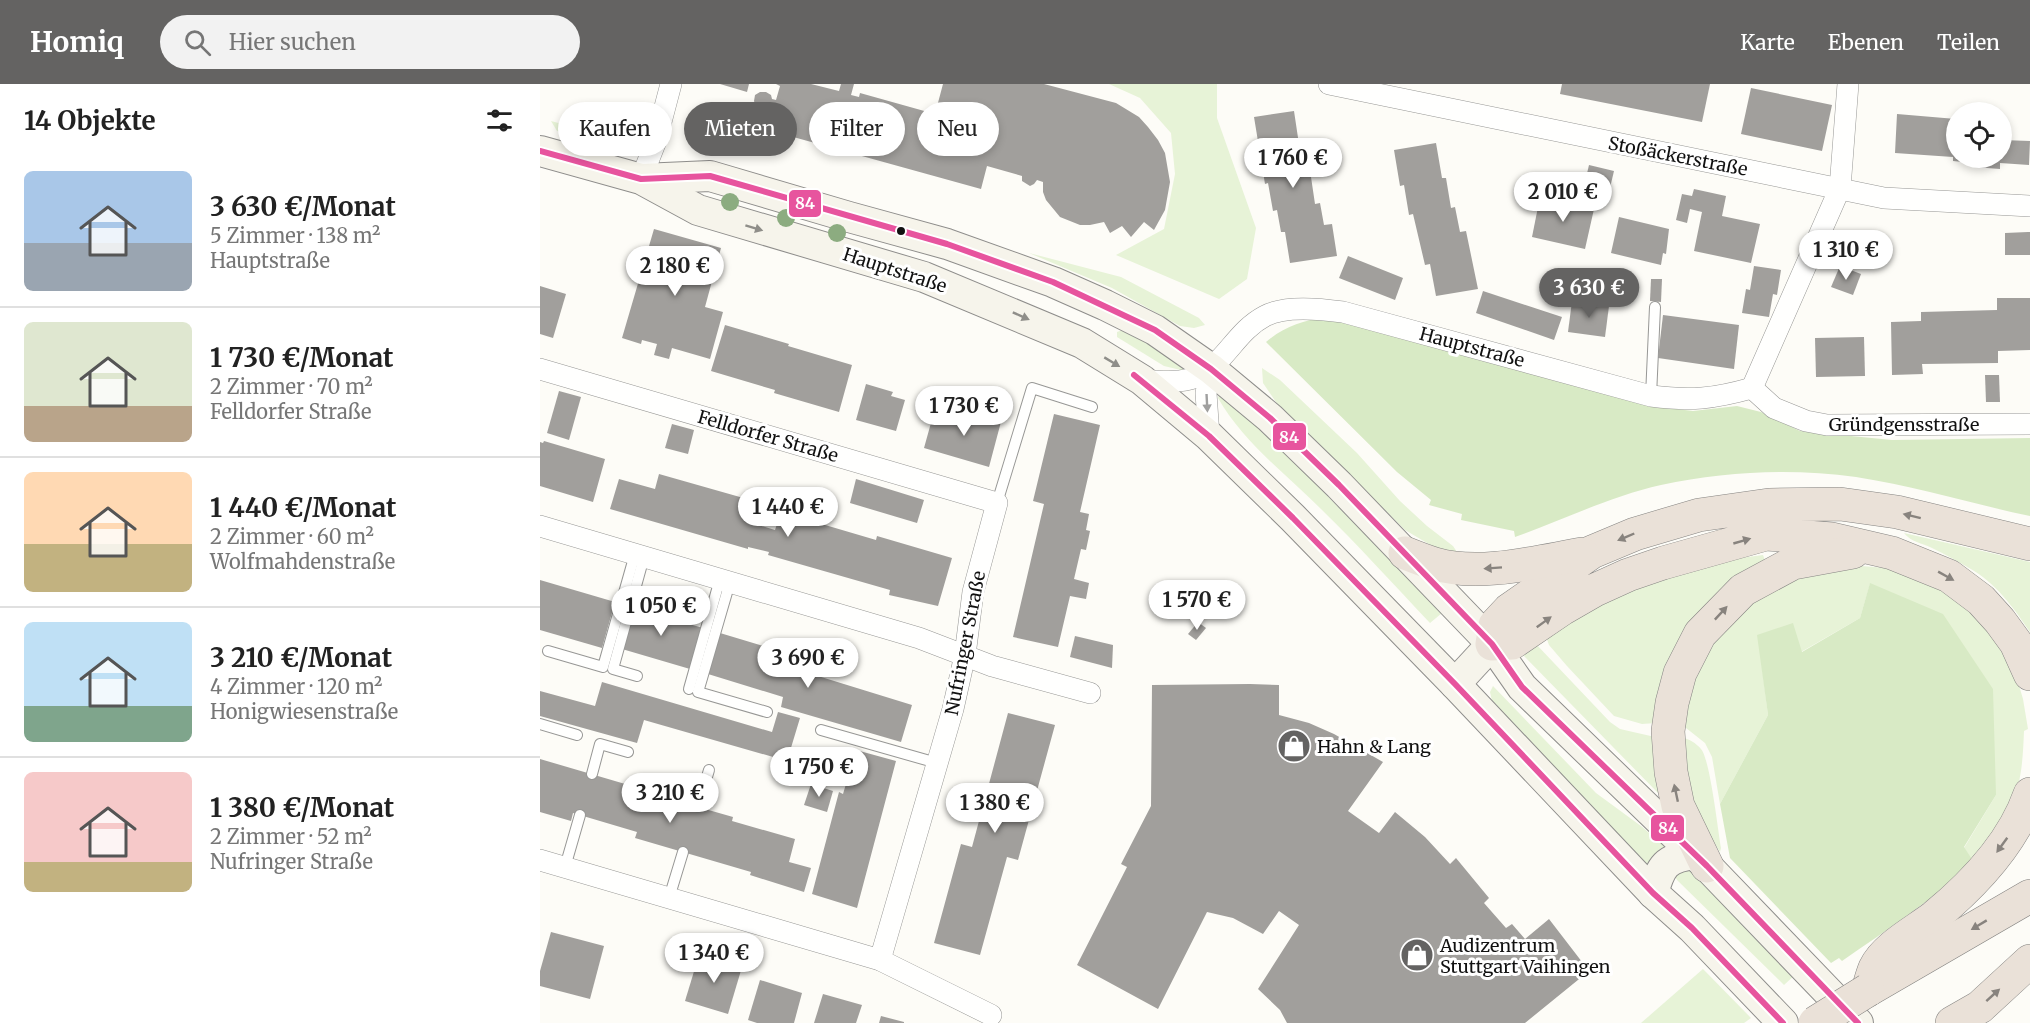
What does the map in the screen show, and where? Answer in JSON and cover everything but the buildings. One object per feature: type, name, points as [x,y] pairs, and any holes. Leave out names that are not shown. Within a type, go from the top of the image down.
[{"type":"highway","points":[[2030,544],[1880,509],[1840,504],[1746,507],[1699,515],[1635,534],[1592,552],[1509,610],[1495,625],[1492,644],[1512,643],[1587,595],[1628,575],[1766,534],[1832,539],[1892,553],[1949,576],[1968,589],[2000,621],[2016,643],[2030,674]]},
{"type":"highway","points":[[1701,860],[1678,806],[1671,772],[1668,731],[1680,673],[1700,634],[1743,590],[1793,564],[1872,549]]},
{"type":"highway","points":[[1405,553],[1437,565],[1495,569],[1592,552]]},
{"type":"highway","points":[[1868,990],[1876,966],[1894,946],[1935,916],[1983,871],[2017,824],[2030,795]]},
{"type":"highway","points":[[1815,1023],[2030,896]]},
{"type":"highway","points":[[1952,1023],[1980,1007],[2030,961]]},
{"type":"main road","name":"Hauptstraße","points":[[540,151],[641,179],[699,210],[924,277],[1082,343],[1142,380],[1209,436],[1293,518],[1455,684],[1653,893],[1692,928],[1783,1023]]},
{"type":"main road","name":"Hauptstraße","points":[[641,179],[710,176],[849,218],[947,244],[1053,282],[1155,330],[1211,369],[1270,418],[1492,644],[1522,687],[1701,860],[1858,1023]]},
{"type":"main road","points":[[1082,343],[1100,336],[1107,323],[1106,305]]},
{"type":"main road","points":[[1455,684],[1492,644]]},
{"type":"main road","points":[[1653,893],[1664,866],[1681,856],[1701,860]]},
{"type":"street","points":[[641,179],[656,141],[671,84]]},
{"type":"street","name":"Stoßäckerstraße","points":[[1329,84],[1354,87],[1686,159],[1884,198],[2030,206]]},
{"type":"street","points":[[1752,388],[1840,188],[1848,84]]},
{"type":"street","name":"Hauptstraße","points":[[1142,380],[1169,383],[1189,380],[1211,369],[1251,324],[1267,314],[1318,309],[1363,318],[1651,396],[1684,400],[1721,397],[1752,388]]},
{"type":"street","name":"Felldorfer Straße","points":[[540,369],[997,503]]},
{"type":"street","points":[[1209,436],[1206,393],[1211,369]]},
{"type":"street","name":"Gründgensstraße","points":[[1752,388],[1774,408],[1806,421],[1827,425],[2030,424]]},
{"type":"street","name":"Nufringer Straße","points":[[880,960],[953,709],[965,655],[973,592],[997,503]]},
{"type":"street","points":[[540,526],[919,638],[992,666],[1090,693]]},
{"type":"street","points":[[540,860],[880,960],[991,1015]]},
{"type":"lane","points":[[1651,396],[1655,307]]},
{"type":"lane","name":"Nufringer Straße","points":[[997,503],[1032,388],[1092,407]]},
{"type":"lane","points":[[548,651],[603,666],[640,555]]},
{"type":"lane","points":[[637,676],[613,669],[640,555]]},
{"type":"lane","points":[[689,689],[725,580]]},
{"type":"lane","points":[[725,580],[698,692],[767,712]]},
{"type":"lane","points":[[540,724],[577,735]]},
{"type":"lane","points":[[821,730],[937,763]]},
{"type":"lane","points":[[592,774],[600,744],[628,752]]},
{"type":"lane","points":[[698,807],[709,770]]},
{"type":"lane","points":[[565,867],[580,815]]},
{"type":"lane","points":[[669,898],[683,852]]},
{"type":"green space","points":[[1109,84],[1217,84],[1217,118],[1256,228],[1247,279],[1219,299],[1116,255],[1164,229],[1175,174],[1171,133],[1140,98]]},
{"type":"green space","points":[[551,121],[558,123],[557,131]]},
{"type":"green space","points":[[1029,253],[1121,277],[1199,318],[1205,325],[1194,328],[1180,326],[1112,288]]},
{"type":"green space","points":[[1326,317],[1644,405],[1693,411],[1737,406],[1761,412],[1800,431],[1892,440],[2030,438],[2030,516],[1900,485],[1856,477],[1808,472],[1758,472],[1685,480],[1642,490],[1515,537],[1514,531],[1461,520],[1462,514],[1429,505],[1431,500],[1397,472],[1266,342],[1294,325]]},
{"type":"green space","points":[[1125,329],[1185,365],[1185,371],[1164,366],[1117,337],[1117,332]]},
{"type":"green space","points":[[1262,368],[1280,380],[1357,453],[1400,501],[1453,546],[1459,555],[1439,550],[1405,530],[1278,405],[1263,383]]},
{"type":"green space","points":[[1219,393],[1256,423],[1442,613],[1430,623],[1363,551],[1252,443],[1228,414],[1218,398]]},
{"type":"green space","points":[[1904,533],[2030,562],[2030,632],[1996,588],[1960,563],[1913,540]]},
{"type":"green space","points":[[1763,555],[1766,563],[1656,723],[1642,724],[1614,716],[1549,645],[1545,634],[1626,589],[1725,560]]},
{"type":"green space","points":[[1849,565],[1886,568],[1939,587],[1973,611],[2002,647],[2018,682],[2028,729],[2024,731],[2017,789],[2006,815],[1974,862],[1964,848],[1996,795],[1870,584],[1860,618],[1801,652],[1758,635],[1768,715],[1720,804],[1712,757],[1705,743],[1681,724],[1682,708],[1706,646],[1774,584]]},
{"type":"green space","points":[[1870,583],[1943,614],[1993,689],[1996,795],[1964,847],[1974,862],[1893,926],[1842,961],[1839,958],[1831,963],[1730,858],[1720,804],[1768,715],[1757,635],[1793,623],[1802,652],[1860,618]]},
{"type":"green space","points":[[1535,643],[1610,722],[1620,729],[1655,737],[1663,792],[1658,793],[1521,653]]},
{"type":"green space","points":[[1493,686],[1596,793],[1669,850],[1648,868],[1493,705],[1490,692]]},
{"type":"green space","points":[[1681,737],[1690,740],[1701,749],[1708,766],[1720,852],[1700,820],[1687,786]]},
{"type":"green space","points":[[1685,864],[1796,974],[1784,985],[1677,880],[1673,873]]},
{"type":"green space","points":[[1703,969],[1751,1018],[1744,1023],[1641,1023]]},
{"type":"transit line","name":"84","points":[[540,151],[641,179],[710,176],[947,244],[1053,282],[1155,330],[1211,369],[1270,418],[1339,485],[1492,644],[1522,687],[1707,866],[1858,1023]]},
{"type":"transit line","name":"84","points":[[1134,375],[1209,436],[1293,518],[1455,684],[1653,893],[1692,928],[1783,1023]]},
{"type":"place","name":"Hahn & Lang","points":[[1294,746]]},
{"type":"place","name":"Audizentrum Stuttgart Vaihingen","points":[[1417,955]]}]
